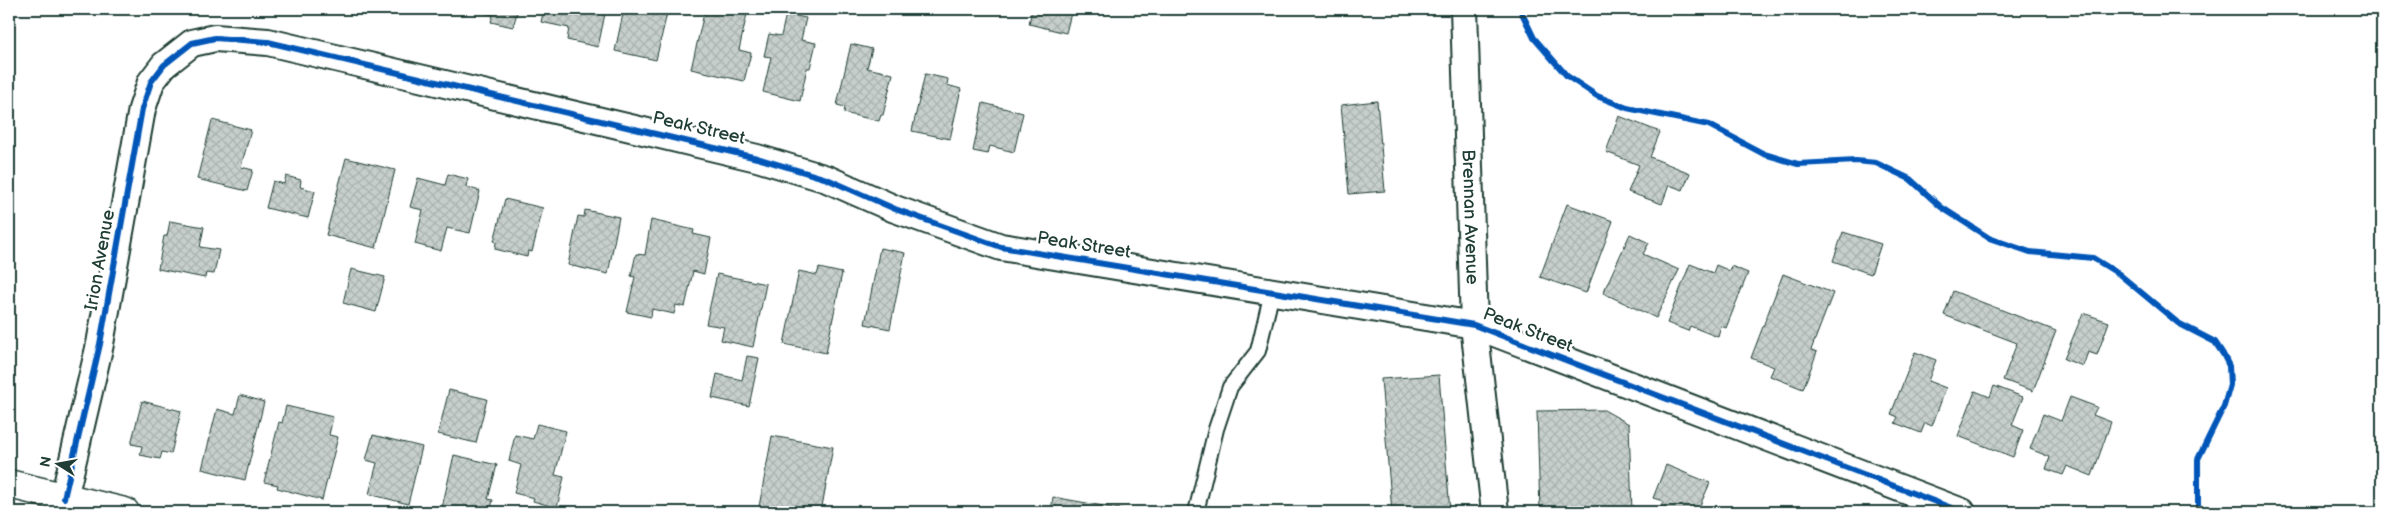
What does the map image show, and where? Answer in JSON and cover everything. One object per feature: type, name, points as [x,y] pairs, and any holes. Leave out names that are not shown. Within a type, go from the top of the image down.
[{"type":"main road","points":[[9,484],[125,512]]},
{"type":"street","name":"Brennan Avenue","points":[[1464,9],[1474,325],[1496,512]]},
{"type":"street","name":"Peak Street","points":[[192,44],[214,38],[268,42],[757,158],[827,179],[895,209],[1001,246],[1474,325],[1962,512]]},
{"type":"street","name":"Irion Avenue","points":[[64,498],[100,344],[142,108],[151,82],[164,65],[192,44]]},
{"type":"lane","points":[[1196,512],[1216,429],[1230,387],[1258,351],[1272,292]]},
{"type":"building","points":[[466,9],[518,9],[513,27],[491,22],[493,15]]},
{"type":"building","points":[[544,9],[606,9],[598,47],[567,40],[569,28],[541,22]]},
{"type":"building","points":[[624,9],[668,9],[656,60],[615,51]]},
{"type":"building","points":[[705,9],[748,9],[739,50],[751,53],[744,81],[691,69]]},
{"type":"building","points":[[1032,9],[1072,9],[1066,33],[1029,24]]},
{"type":"building","points":[[786,14],[806,18],[801,40],[816,43],[810,68],[807,68],[800,101],[763,92],[771,57],[764,56],[769,34],[781,36]]},
{"type":"building","points":[[851,44],[872,49],[867,68],[893,74],[883,115],[881,115],[879,121],[844,113],[845,107],[837,105]]},
{"type":"building","points":[[925,74],[948,79],[947,85],[961,89],[950,139],[912,131]]},
{"type":"building","points":[[1377,101],[1385,191],[1349,194],[1341,105]]},
{"type":"building","points":[[983,103],[1023,113],[1014,152],[990,146],[988,154],[973,151]]},
{"type":"building","points":[[1619,116],[1660,132],[1650,157],[1690,173],[1683,190],[1669,185],[1662,204],[1628,192],[1639,165],[1606,152]]},
{"type":"building","points":[[212,120],[251,130],[241,167],[253,170],[247,191],[197,179]]},
{"type":"building","points":[[346,158],[395,170],[376,248],[326,235]]},
{"type":"building","points":[[448,174],[468,179],[466,187],[480,191],[470,233],[447,228],[441,251],[415,244],[423,210],[410,207],[418,178],[445,185]]},
{"type":"building","points":[[286,176],[301,180],[300,187],[315,191],[308,218],[266,208],[273,181],[284,184]]},
{"type":"building","points":[[505,199],[543,208],[532,252],[528,251],[527,257],[495,249],[496,242],[494,241]]},
{"type":"building","points":[[1567,204],[1613,221],[1586,293],[1540,277]]},
{"type":"building","points":[[585,210],[619,217],[608,274],[568,265],[578,216],[584,217]]},
{"type":"building","points":[[651,220],[694,230],[693,234],[711,238],[704,274],[693,271],[685,307],[676,305],[674,314],[652,309],[651,317],[627,312],[635,277],[631,276],[636,254],[645,255]]},
{"type":"building","points":[[170,221],[204,227],[200,247],[219,250],[214,274],[206,273],[205,278],[158,269],[164,236],[167,236]]},
{"type":"building","points":[[1843,232],[1881,244],[1871,274],[1833,261]]},
{"type":"building","points":[[1630,234],[1649,243],[1643,254],[1679,270],[1656,318],[1603,293]]},
{"type":"building","points":[[880,248],[905,253],[890,329],[865,324]]},
{"type":"building","points":[[1690,264],[1713,273],[1716,265],[1730,271],[1731,266],[1748,273],[1726,328],[1721,326],[1718,337],[1690,326],[1688,331],[1667,323]]},
{"type":"building","points":[[819,268],[842,273],[826,353],[784,344],[799,271],[817,275]]},
{"type":"building","points":[[351,269],[385,277],[376,312],[343,303]]},
{"type":"building","points":[[717,274],[766,284],[753,347],[721,340],[724,327],[706,324]]},
{"type":"building","points":[[1783,274],[1833,293],[1811,350],[1817,352],[1803,389],[1770,376],[1774,367],[1751,358]]},
{"type":"building","points":[[1953,291],[2056,331],[2033,391],[2003,380],[2017,343],[1944,315]]},
{"type":"building","points":[[2083,313],[2109,322],[2097,355],[2088,352],[2083,366],[2064,359]]},
{"type":"building","points":[[1915,352],[1936,360],[1928,381],[1946,388],[1932,426],[1925,423],[1921,433],[1895,423],[1898,417],[1891,414]]},
{"type":"building","points":[[747,356],[759,358],[749,406],[712,398],[717,374],[742,380]]},
{"type":"building","points":[[1439,375],[1450,512],[1392,512],[1381,379]]},
{"type":"building","points":[[1994,386],[2023,397],[2012,425],[2023,430],[2013,457],[1958,436],[1975,391],[1990,397]]},
{"type":"building","points":[[449,390],[487,399],[476,443],[438,434]]},
{"type":"building","points":[[240,395],[264,402],[245,480],[202,469],[217,409],[235,414]]},
{"type":"building","points":[[2070,397],[2097,407],[2093,415],[2111,422],[2092,476],[2067,466],[2063,475],[2046,469],[2050,457],[2030,449],[2043,414],[2061,421]]},
{"type":"building","points":[[142,401],[181,411],[171,454],[162,452],[160,459],[140,455],[142,446],[131,444]]},
{"type":"building","points":[[286,406],[333,417],[329,435],[338,437],[322,500],[277,488],[278,485],[264,482],[279,422],[282,423]]},
{"type":"building","points":[[1604,410],[1629,424],[1632,512],[1540,512],[1537,411]]},
{"type":"building","points":[[537,424],[566,431],[555,475],[564,477],[557,508],[533,501],[534,498],[514,493],[521,465],[509,461],[515,435],[533,439]]},
{"type":"building","points":[[373,435],[422,447],[408,504],[369,494],[377,463],[366,460]]},
{"type":"building","points":[[772,436],[833,447],[821,512],[758,512]]},
{"type":"building","points":[[454,455],[497,465],[488,499],[493,500],[490,512],[441,512]]},
{"type":"building","points":[[1666,465],[1710,483],[1697,512],[1658,512],[1663,501],[1653,498]]},
{"type":"building","points":[[1053,497],[1137,512],[1051,512]]},
{"type":"building","points":[[1804,507],[1820,512],[1802,512]]},
{"type":"cycle path","points":[[1520,9],[1534,38],[1567,76],[1597,96],[1627,108],[1709,125],[1764,154],[1798,164],[1856,161],[1876,163],[1910,179],[1941,207],[1989,238],[2030,252],[2093,258],[2119,274],[2178,323],[2215,342],[2229,366],[2230,385],[2224,406],[2198,459],[2198,512]]},
{"type":"cycle path","points":[[64,498],[100,344],[142,109],[151,82],[164,65],[192,43],[215,38],[268,42],[757,158],[827,179],[895,209],[1001,247],[1474,325],[1962,512]]}]
